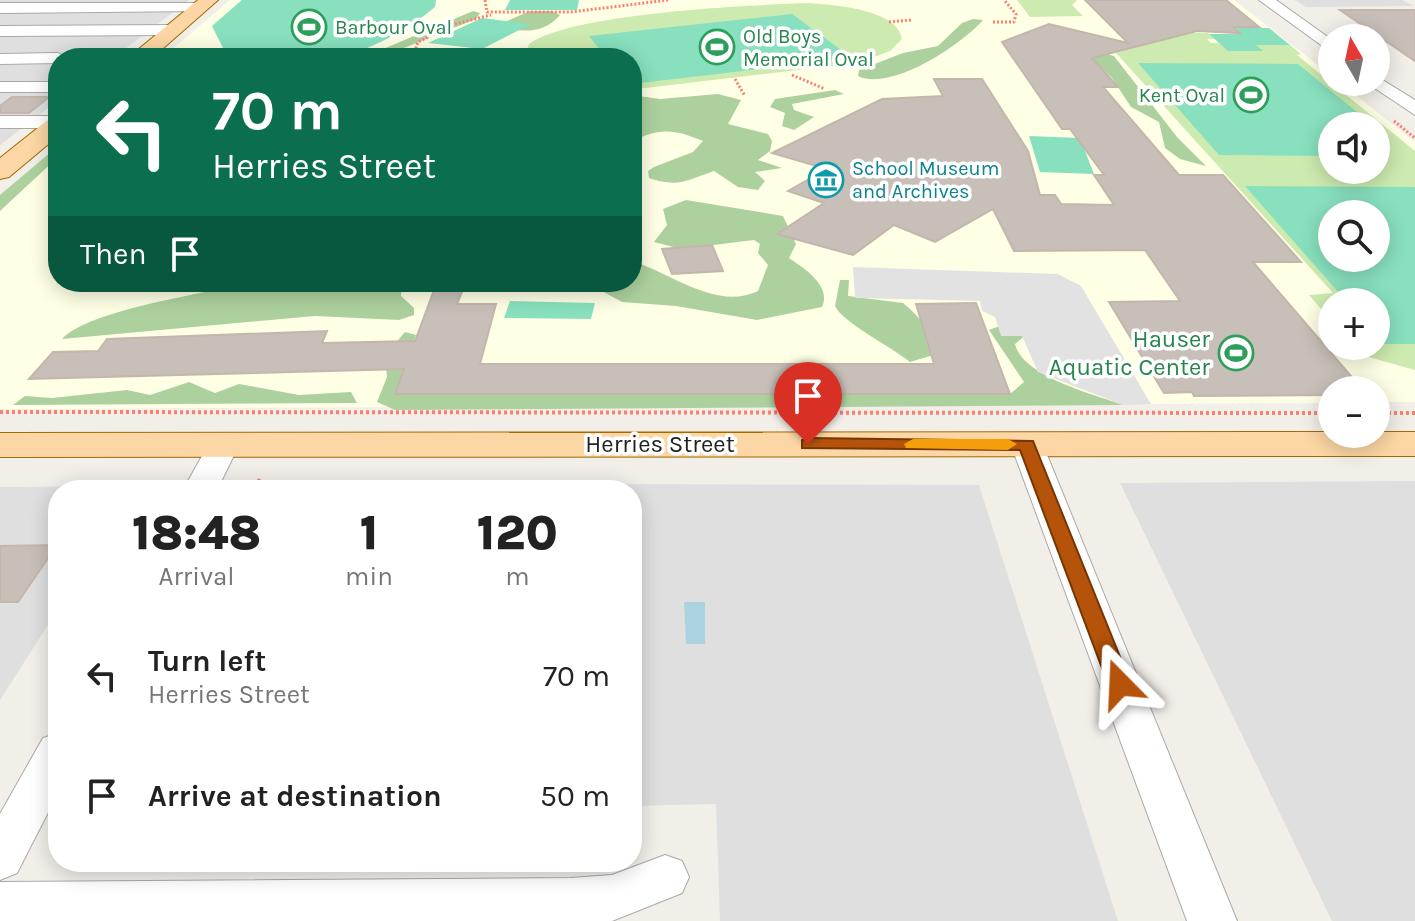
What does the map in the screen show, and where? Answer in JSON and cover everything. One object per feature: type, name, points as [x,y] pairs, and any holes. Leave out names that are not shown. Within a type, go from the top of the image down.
[{"type":"main road","points":[[151,48],[205,4]]},
{"type":"main road","points":[[5,163],[48,131]]},
{"type":"main road","name":"Herries Street","points":[[0,445],[1415,444]]},
{"type":"street","points":[[1266,0],[1318,38]]},
{"type":"street","points":[[0,8],[205,4]]},
{"type":"street","points":[[0,31],[172,30]]},
{"type":"street","points":[[0,59],[48,58]]},
{"type":"street","points":[[0,87],[48,87]]},
{"type":"street","points":[[1390,91],[1415,109]]},
{"type":"street","points":[[0,122],[48,123]]},
{"type":"street","points":[[205,480],[223,445]]},
{"type":"street","points":[[1027,445],[1212,921]]},
{"type":"street","points":[[0,858],[48,769]]},
{"type":"street","points":[[0,905],[570,901],[612,898],[665,877]]},
{"type":"path","points":[[485,0],[485,10],[496,14]]},
{"type":"path","points":[[416,48],[418,42],[462,21],[496,14],[571,12],[669,0]]},
{"type":"path","points":[[993,22],[1014,22],[1016,14],[1004,0]]},
{"type":"path","points":[[889,22],[911,20]]},
{"type":"path","points":[[792,75],[825,89]]},
{"type":"path","points":[[735,79],[745,96]]},
{"type":"path","points":[[0,412],[1318,413]]},
{"type":"path","points":[[1390,413],[1415,413]]},
{"type":"shaded area","points":[[0,0],[189,0],[126,48],[48,48],[48,108],[0,145]]},
{"type":"shaded area","points":[[230,0],[1234,0],[1318,65],[1318,96],[1357,96],[1377,112],[1318,112],[1318,184],[1390,184],[1390,122],[1415,142],[1415,402],[1390,402],[1390,376],[1318,376],[1318,403],[0,409],[0,196],[48,155],[48,292],[642,292],[642,48],[174,48]]},
{"type":"shaded area","points":[[1295,0],[1402,0],[1414,6],[1306,7]]},
{"type":"shaded area","points":[[853,267],[1058,274],[1081,286],[1151,404],[1123,405],[1038,372],[1022,336],[1001,336],[995,317],[982,311],[980,301],[855,298]]},
{"type":"shaded area","points":[[1415,481],[1415,921],[1332,921],[1120,483]]},
{"type":"shaded area","points":[[642,484],[979,485],[1118,921],[720,921],[716,804],[642,806]]},
{"type":"shaded area","points":[[0,487],[48,487],[48,625],[0,700]]},
{"type":"green space","name":"Barbour Oval","points":[[242,0],[436,0],[435,7],[425,15],[367,48],[223,48],[212,26]]},
{"type":"green space","points":[[510,0],[579,0],[577,10],[505,10]]},
{"type":"green space","points":[[1017,0],[1077,0],[1072,5],[1083,16],[1030,17]]},
{"type":"green space","points":[[809,3],[863,10],[889,21],[898,29],[902,39],[890,51],[858,63],[642,88],[642,48],[528,48],[529,44],[550,33],[582,25],[663,13]]},
{"type":"green space","points":[[473,11],[480,13],[476,19],[404,48],[386,48]]},
{"type":"green space","points":[[530,11],[552,11],[560,15],[548,25],[534,30],[502,27],[507,21]]},
{"type":"green space","name":"Old Boys Memorial Oval","points":[[792,14],[852,58],[642,83],[642,48],[599,48],[589,36]]},
{"type":"green space","points":[[482,18],[531,24],[484,48],[428,43]]},
{"type":"green space","points":[[973,19],[983,20],[959,42],[925,63],[888,78],[858,76],[859,70],[903,53],[938,46],[962,23]]},
{"type":"green space","points":[[1236,28],[1269,28],[1290,45],[1256,45],[1263,51],[1228,51],[1209,34],[1241,34]]},
{"type":"green space","points":[[1189,33],[1208,33],[1215,39],[1207,39],[1211,43],[1290,45],[1318,72],[1318,96],[1347,96],[1367,112],[1318,112],[1318,184],[1390,184],[1390,131],[1415,151],[1415,370],[1379,360],[1390,360],[1390,288],[1328,288],[1116,53]]},
{"type":"green space","points":[[1104,53],[1114,56],[1177,137],[1206,166],[1180,159],[1165,148],[1159,122],[1131,107],[1112,78],[1092,59],[1093,55]]},
{"type":"green space","name":"Kent Oval","points":[[1138,63],[1298,64],[1318,80],[1318,96],[1337,96],[1357,112],[1318,112],[1318,156],[1219,155]]},
{"type":"green space","points":[[835,90],[844,94],[792,104],[794,110],[814,117],[794,130],[782,126],[785,113],[770,107],[775,99]]},
{"type":"green space","points":[[718,94],[741,100],[728,124],[768,134],[772,141],[770,151],[758,160],[782,168],[755,172],[765,181],[758,190],[738,187],[714,171],[675,183],[649,178],[648,171],[693,152],[703,141],[664,131],[642,137],[642,96],[660,99]]},
{"type":"green space","points":[[1029,136],[1080,138],[1094,174],[1040,172]]},
{"type":"green space","points":[[48,154],[48,166],[0,211],[0,195]]},
{"type":"green space","points":[[1245,186],[1415,187],[1415,344],[1390,344],[1390,288],[1335,288],[1321,272],[1390,272],[1390,200],[1318,200],[1318,269]]},
{"type":"green space","points":[[686,200],[783,216],[796,244],[789,258],[809,272],[820,285],[824,299],[822,307],[757,320],[676,306],[622,302],[604,292],[642,292],[642,265],[710,293],[742,296],[758,291],[768,265],[758,253],[760,244],[754,240],[681,249],[654,242],[667,225],[663,209]]},
{"type":"green space","points":[[840,280],[849,280],[848,296],[903,303],[925,326],[940,353],[910,362],[858,327],[835,306]]},
{"type":"green space","points":[[205,292],[401,292],[401,296],[414,308],[414,315],[399,320],[315,316],[62,339],[76,328],[97,319]]},
{"type":"green space","points":[[1318,294],[1318,306],[1309,295]]},
{"type":"green space","points":[[510,301],[595,303],[591,319],[504,318]]},
{"type":"green space","points":[[997,327],[1059,328],[1022,338],[1015,344],[1021,356],[1031,366],[1061,383],[1123,405],[395,410],[377,402],[387,377],[385,355],[405,332],[416,335],[396,394],[1010,394],[1024,382],[989,330]]},
{"type":"green space","points":[[189,382],[215,393],[239,384],[299,395],[351,392],[357,403],[13,405],[25,396],[52,398],[127,390],[150,395]]},
{"type":"water","points":[[684,602],[705,602],[705,644],[686,644]]},
{"type":"building","points":[[1085,0],[1226,0],[1259,27],[1233,27],[1240,33],[1197,31],[1092,58],[1118,87],[1103,87],[1179,175],[1223,175],[1301,262],[1253,262],[1318,338],[1318,360],[1337,360],[1351,376],[1318,376],[1318,395],[1194,396],[1192,392],[1164,393],[1109,302],[1180,301],[1145,250],[1014,251],[993,209],[935,242],[894,225],[853,255],[777,234],[824,203],[788,191],[827,169],[772,153],[882,99],[943,96],[934,79],[982,79],[1028,151],[1040,195],[1055,195],[1061,204],[1114,205],[1094,175],[1104,175],[1070,129],[1062,129],[1002,42],[1049,24],[1128,43]]},
{"type":"building","points":[[1340,10],[1415,10],[1415,61],[1390,44],[1390,24],[1361,24]]},
{"type":"building","points":[[12,97],[48,97],[29,113],[0,113],[0,106]]},
{"type":"building","points":[[712,245],[723,271],[672,274],[662,249]]},
{"type":"building","points":[[433,292],[462,292],[457,304],[496,304],[480,364],[934,364],[916,304],[976,303],[1010,394],[395,394],[404,369],[29,379],[53,352],[98,351],[107,339],[327,331],[322,343],[415,341]]},
{"type":"building","points":[[48,545],[48,558],[18,602],[0,602],[0,546]]},
{"type":"slow traffic","points":[[913,444],[1008,444]]},
{"type":"place","name":"Barbour Oval","points":[[309,27]]},
{"type":"place","name":"Old Boys Memorial Oval","points":[[717,47]]},
{"type":"place","name":"Kent Oval","points":[[1251,95]]},
{"type":"place","name":"School Museum and Archives","points":[[826,180]]},
{"type":"place","name":"Hauser Aquatic Center","points":[[1236,353]]},
{"type":"route","points":[[808,444],[1027,445],[1120,684]]}]
